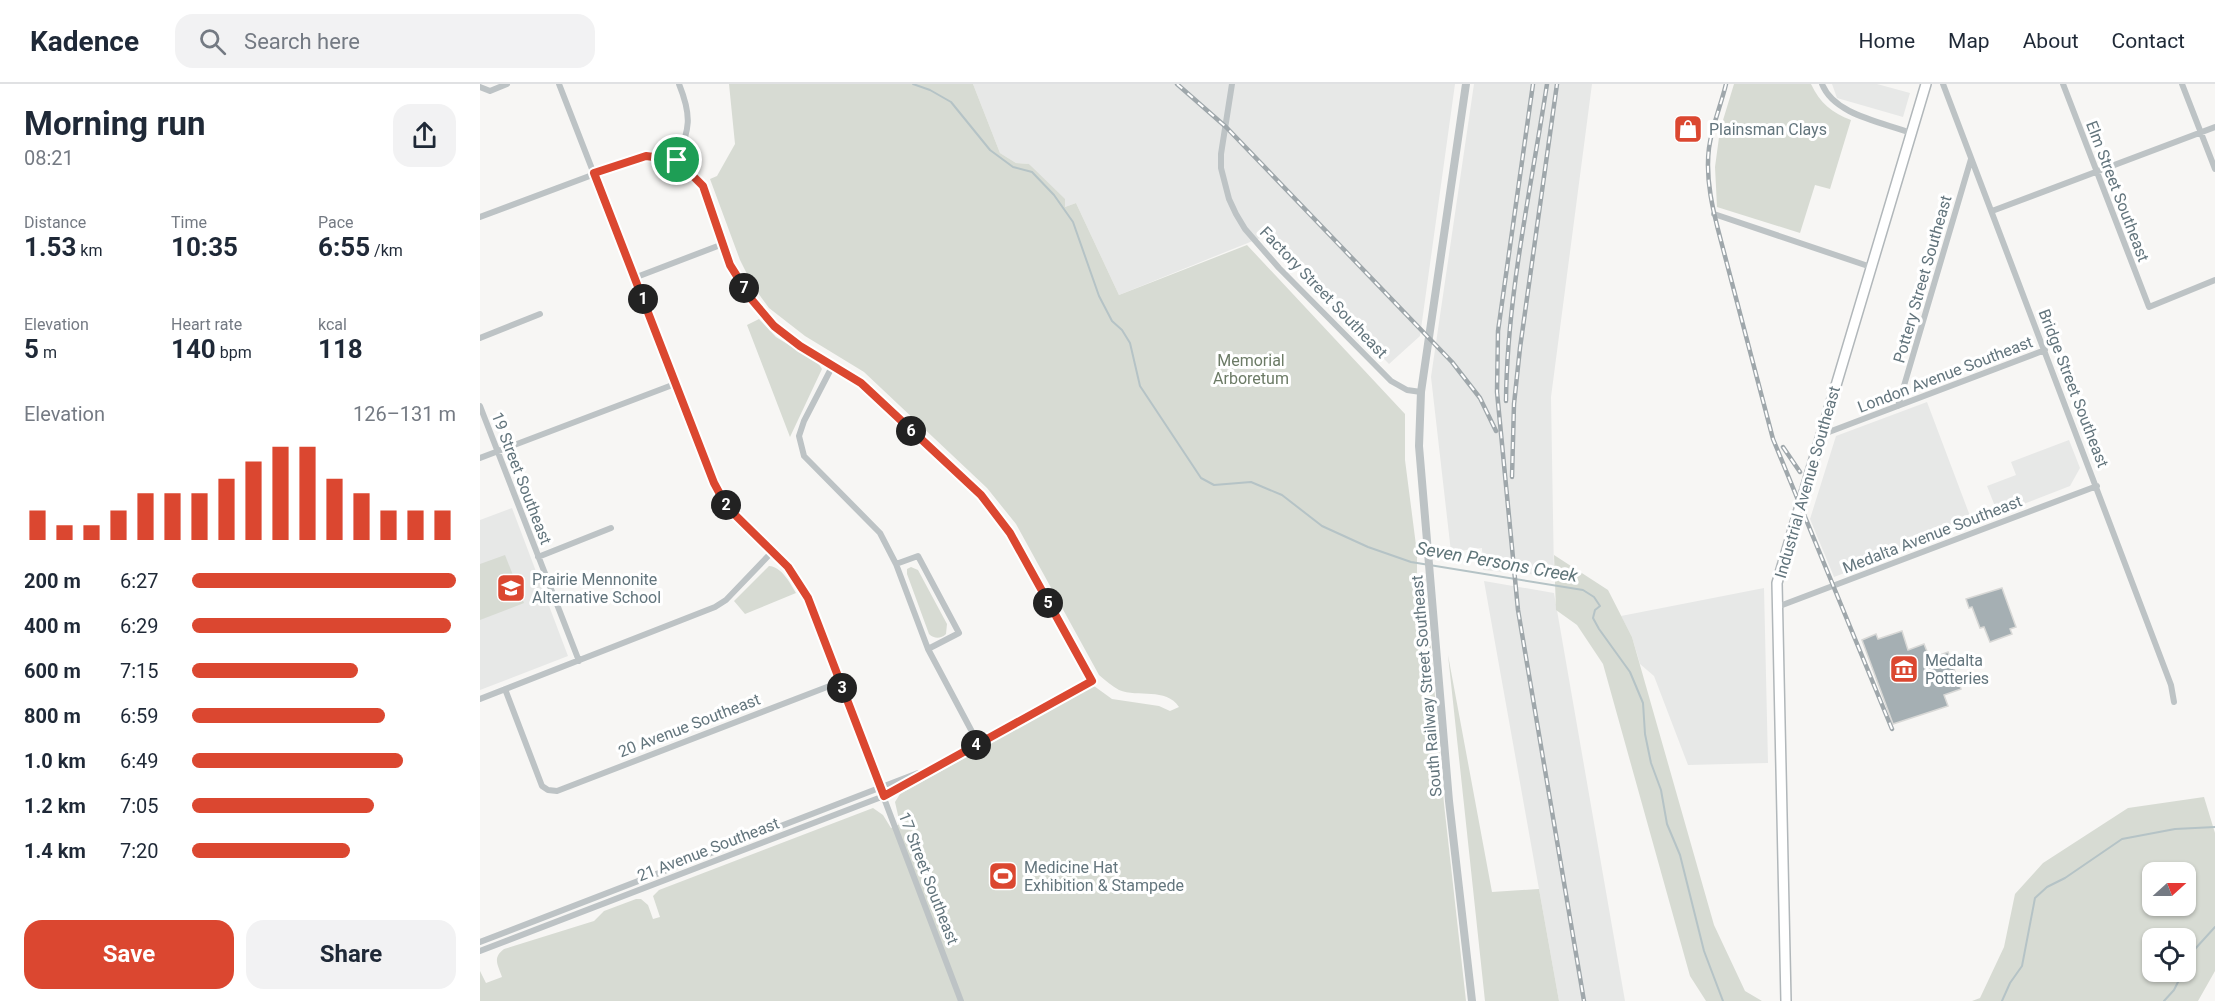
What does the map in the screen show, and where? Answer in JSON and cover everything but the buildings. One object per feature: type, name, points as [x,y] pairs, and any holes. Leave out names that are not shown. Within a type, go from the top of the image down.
[{"type":"main road","name":"Industrial Avenue Southeast","points":[[1786,996],[1777,583],[1926,84]]},
{"type":"street","points":[[480,87],[490,91],[507,84]]},
{"type":"street","name":"17 Street Southeast","points":[[559,84],[720,497],[798,580],[808,598],[961,1001]]},
{"type":"street","points":[[677,160],[687,136],[689,122],[688,108],[680,84]]},
{"type":"street","name":"Factory Street Southeast","points":[[1232,84],[1221,154],[1221,168],[1229,199],[1245,229],[1286,276],[1391,381],[1402,388],[1421,392]]},
{"type":"street","name":"South Railway Street Southeast","points":[[1466,84],[1421,392],[1419,446],[1449,801],[1472,1001]]},
{"type":"street","points":[[1822,84],[1826,94],[1836,104],[1911,133]]},
{"type":"street","name":"Bridge Street Southeast","points":[[1943,84],[2097,486],[2171,685],[2174,702]]},
{"type":"street","name":"Elm Street Southeast","points":[[2063,84],[2149,307],[2215,280]]},
{"type":"street","points":[[2182,84],[2215,169]]},
{"type":"street","points":[[1992,211],[2215,127]]},
{"type":"street","points":[[480,217],[594,173],[646,156],[677,160],[703,186],[730,265],[762,313],[800,346],[833,365],[804,421],[799,436],[804,456],[880,533],[896,564],[928,649],[978,743]]},
{"type":"street","name":"Pottery Street Southeast","points":[[1898,406],[1972,159]]},
{"type":"street","points":[[1714,214],[1871,267]]},
{"type":"street","points":[[634,278],[723,244]]},
{"type":"street","points":[[480,338],[540,314]]},
{"type":"street","name":"London Avenue Southeast","points":[[1821,436],[2045,350]]},
{"type":"street","name":"21 Avenue Southeast","points":[[482,950],[884,796],[1092,681],[1010,533],[981,495],[861,383],[833,365]]},
{"type":"street","points":[[480,458],[675,384]]},
{"type":"street","name":"19 Street Southeast","points":[[480,406],[579,661]]},
{"type":"street","name":"Medalta Avenue Southeast","points":[[1777,607],[2097,486]]},
{"type":"street","points":[[538,557],[612,528]]},
{"type":"street","points":[[480,699],[715,607],[726,600],[772,552]]},
{"type":"street","points":[[896,564],[918,556],[959,633],[928,649]]},
{"type":"street","name":"20 Avenue Southeast","points":[[505,689],[542,786],[548,790],[557,791],[840,682]]},
{"type":"street","name":"21 Avenue Southeast","points":[[480,942],[941,764]]},
{"type":"street","points":[[480,942],[482,950]]},
{"type":"shaded area","points":[[973,84],[1455,84],[1420,336],[1389,364],[1265,236],[1119,295],[1076,203],[1065,207],[1029,164],[1016,163],[1000,153]]},
{"type":"shaded area","points":[[1474,84],[1592,84],[1551,397],[1554,576],[1483,570],[1482,548],[1451,552],[1431,377]]},
{"type":"shaded area","points":[[1832,84],[1877,84],[1910,93],[1903,117],[1837,98]]},
{"type":"shaded area","points":[[1927,402],[1973,524],[1834,577],[1810,519],[1836,436]]},
{"type":"shaded area","points":[[2069,440],[2080,468],[2070,486],[1998,514],[1987,486],[2016,475],[2011,462]]},
{"type":"shaded area","name":"Prairie Mennonite Alternative School","points":[[512,508],[568,656],[480,690],[480,520]]},
{"type":"shaded area","points":[[1484,581],[1554,593],[1625,1001],[1559,1001]]},
{"type":"shaded area","points":[[1764,588],[1768,763],[1688,765],[1654,676],[1640,664],[1632,637],[1621,616]]},
{"type":"green space","name":"Memorial Arboretum","points":[[729,84],[973,84],[1000,153],[1016,163],[1029,164],[1065,199],[1065,207],[1076,203],[1119,295],[1247,245],[1405,414],[1405,460],[1417,553],[1417,575],[1425,577],[1444,804],[1466,1001],[480,1001],[480,971],[486,983],[502,977],[497,959],[504,949],[594,921],[604,911],[636,899],[641,899],[648,905],[653,919],[660,917],[653,896],[659,890],[873,808],[883,815],[891,828],[900,824],[895,802],[900,794],[1094,686],[1112,699],[1159,706],[1170,711],[1179,707],[1167,697],[1119,690],[1099,675],[1016,524],[987,488],[864,372],[805,336],[769,308],[753,286],[740,260],[710,179],[717,176],[735,144]]},
{"type":"green space","points":[[1734,84],[1811,84],[1818,97],[1827,106],[1851,120],[1830,189],[1815,185],[1800,233],[1717,207],[1715,167],[1720,130]]},
{"type":"green space","points":[[759,319],[776,337],[818,363],[822,369],[790,437],[747,325]]},
{"type":"green space","points":[[505,555],[524,603],[480,620],[480,564]]},
{"type":"green space","points":[[1554,555],[1608,590],[1632,637],[1714,925],[1745,991],[1762,1001],[1706,1001],[1690,976],[1603,664],[1577,625],[1556,610]]},
{"type":"green space","points":[[769,566],[782,572],[796,593],[745,614],[734,601]]},
{"type":"green space","points":[[911,567],[918,570],[947,624],[946,634],[940,638],[929,634],[907,574],[907,569]]},
{"type":"green space","points":[[1448,655],[1492,892],[1539,889],[1559,1001],[1485,1001]]},
{"type":"green space","points":[[2204,797],[2215,833],[2215,971],[2198,1001],[1972,1001],[1980,998],[2004,947],[2015,894],[2043,863],[2128,808]]},
{"type":"waterway","name":"Seven Persons Creek","points":[[913,84],[930,90],[951,102],[990,150],[1013,167],[1032,172],[1054,195],[1073,222],[1099,296],[1112,321],[1122,330],[1130,343],[1140,386],[1201,478],[1214,485],[1251,482],[1282,495],[1322,526],[1368,547],[1411,562],[1583,590],[1594,597],[1600,606],[1595,610],[1593,618],[1630,672],[1643,703],[1645,734],[1651,763],[1661,790],[1667,824],[1680,855],[1704,951],[1723,1001]]},
{"type":"waterway","name":"Seven Persons Creek","points":[[2002,1001],[2010,983],[2022,966],[2035,898],[2047,887],[2065,878],[2122,839],[2175,829],[2215,827]]},
{"type":"waterway","points":[[2196,948],[2215,927]]},
{"type":"waterway","points":[[2164,1001],[2178,982]]},
{"type":"railway","points":[[1177,84],[1226,127],[1452,362],[1480,398],[1496,431]]},
{"type":"railway","points":[[1533,84],[1498,331],[1497,392],[1518,610],[1584,1001]]},
{"type":"railway","points":[[1506,401],[1507,361],[1515,282],[1547,84]]},
{"type":"railway","points":[[1512,477],[1514,404],[1520,348],[1557,84]]},
{"type":"railway","points":[[1726,84],[1712,132],[1708,160],[1710,195],[1718,230],[1773,439],[1892,729]]},
{"type":"railway","points":[[1783,447],[1800,472]]},
{"type":"place","name":"Plainsman Clays","points":[[1688,129]]},
{"type":"place","name":"Prairie Mennonite Alternative School","points":[[511,588]]},
{"type":"place","name":"Medalta Potteries","points":[[1904,669]]},
{"type":"place","name":"Medicine Hat Exhibition & Stampede","points":[[1003,876]]},
{"type":"route","points":[[646,156],[677,160],[703,186],[730,265],[762,313],[774,326],[800,346],[861,383],[981,495],[1010,533],[1092,681],[884,796],[808,598],[788,567],[727,507],[720,497],[594,173],[646,156]]}]
